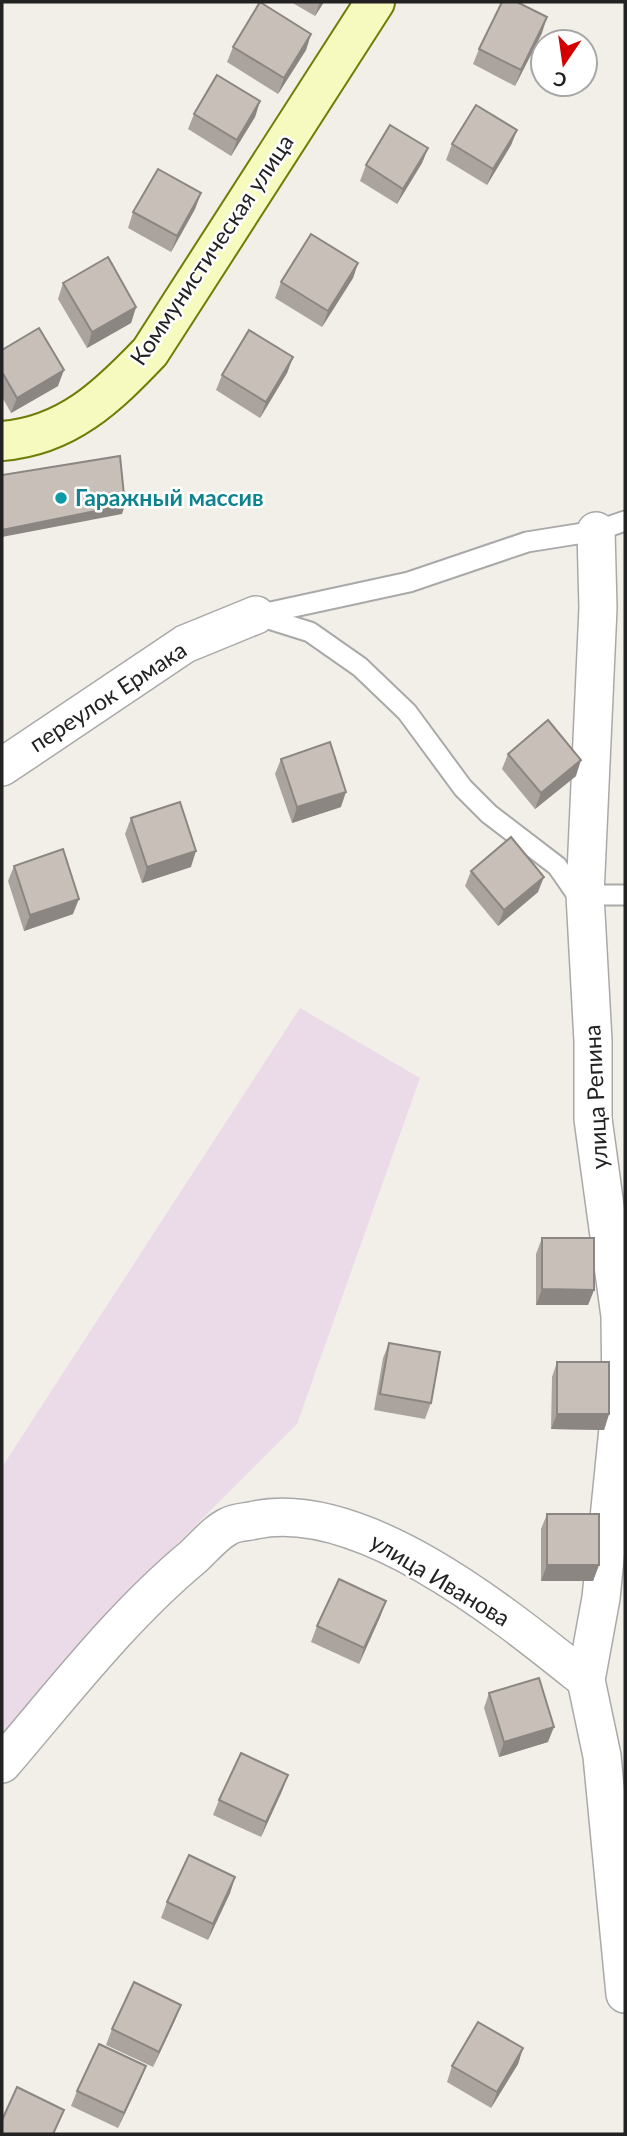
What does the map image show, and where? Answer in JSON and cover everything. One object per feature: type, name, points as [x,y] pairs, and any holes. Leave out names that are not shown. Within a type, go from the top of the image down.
[{"type":"street","name":"Коммунистическая улица","points":[[2,440],[17,439],[61,425],[106,398],[150,352],[375,2]]},
{"type":"street","name":"улица Репина","points":[[611,526],[598,608],[586,901],[593,1041],[593,1119],[621,1316],[621,1399],[601,1598],[586,1680],[614,1758],[625,1994]]},
{"type":"street","name":"переулок Ермака","points":[[2,767],[185,644],[256,615]]},
{"type":"street","name":"улица Иванова","points":[[2,1764],[153,1590],[230,1525],[269,1517],[318,1519],[376,1540],[424,1564],[489,1607],[586,1680]]},
{"type":"lane","points":[[256,615],[410,582],[527,542],[611,526]]},
{"type":"lane","points":[[256,615],[310,632],[360,667],[407,712],[463,788],[489,814],[556,866],[586,901],[625,895]]},
{"type":"shaded area","points":[[300,1008],[420,1078],[297,1424],[121,1600],[2,1735],[2,1467]]},
{"type":"building","points":[[260,2],[311,34],[284,78],[233,47]]},
{"type":"building","points":[[502,2],[517,2],[547,17],[542,28],[529,28],[529,54],[521,70],[479,49]]},
{"type":"building","points":[[217,75],[260,101],[237,140],[194,114]]},
{"type":"building","points":[[476,105],[517,130],[493,169],[452,144]]},
{"type":"building","points":[[390,125],[428,148],[403,189],[366,165]]},
{"type":"building","points":[[158,169],[201,193],[177,236],[133,212]]},
{"type":"building","points":[[311,234],[358,263],[328,311],[281,282]]},
{"type":"building","points":[[108,257],[136,307],[92,332],[63,283]]},
{"type":"building","points":[[39,328],[64,370],[17,398],[2,372],[2,350]]},
{"type":"building","points":[[249,330],[293,357],[266,402],[222,375]]},
{"type":"building","name":"Гаражный массив","points":[[120,456],[125,505],[2,530],[2,475]]},
{"type":"building","points":[[548,720],[581,760],[541,793],[508,754]]},
{"type":"building","points":[[330,742],[346,792],[297,807],[281,759]]},
{"type":"building","points":[[180,802],[196,851],[147,867],[131,818]]},
{"type":"building","points":[[511,837],[544,877],[504,910],[471,871]]},
{"type":"building","points":[[63,849],[79,899],[30,915],[14,866]]},
{"type":"building","points":[[542,1238],[594,1238],[594,1290],[542,1289]]},
{"type":"building","points":[[389,1343],[440,1352],[431,1403],[380,1394]]},
{"type":"building","points":[[557,1362],[609,1362],[609,1414],[557,1414]]},
{"type":"building","points":[[547,1514],[599,1514],[599,1565],[547,1565]]},
{"type":"building","points":[[339,1579],[386,1601],[364,1648],[317,1626]]},
{"type":"building","points":[[539,1678],[554,1727],[504,1742],[489,1693]]},
{"type":"building","points":[[241,1753],[288,1775],[266,1822],[219,1800]]},
{"type":"building","points":[[189,1855],[235,1877],[213,1924],[167,1902]]},
{"type":"building","points":[[134,1982],[181,2005],[159,2052],[112,2029]]},
{"type":"building","points":[[478,2022],[523,2048],[497,2092],[452,2066]]},
{"type":"building","points":[[99,2044],[146,2066],[124,2113],[77,2091]]},
{"type":"building","points":[[17,2087],[64,2110],[53,2134],[2,2134],[2,2120]]},
{"type":"place","name":"Гаражный массив","points":[[61,498]]}]
